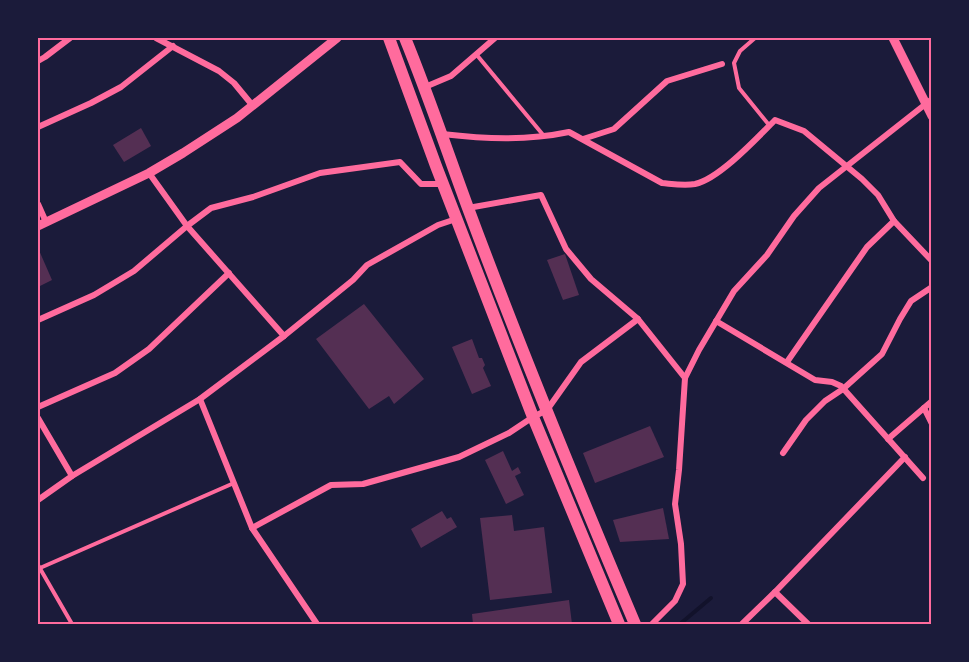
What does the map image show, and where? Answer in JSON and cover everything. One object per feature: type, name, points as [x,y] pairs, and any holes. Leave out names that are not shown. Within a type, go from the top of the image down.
[{"type":"main road","points":[[389,38],[533,417],[619,624]]},
{"type":"main road","points":[[405,38],[547,410],[635,624]]},
{"type":"street","points":[[38,61],[70,38]]},
{"type":"street","points":[[156,38],[219,71],[234,83],[253,106]]},
{"type":"street","points":[[38,204],[42,224],[149,173],[237,118],[336,38]]},
{"type":"street","points":[[425,87],[451,76],[495,38]]},
{"type":"street","points":[[893,38],[928,101],[932,116]]},
{"type":"street","points":[[38,127],[91,104],[121,87],[173,46]]},
{"type":"street","points":[[583,139],[614,129],[667,81],[722,64]]},
{"type":"street","points":[[652,624],[675,601],[682,584],[681,544],[675,504],[685,378],[699,350],[734,291],[767,255],[794,216],[819,188],[928,101]]},
{"type":"street","points":[[442,134],[479,139],[511,139],[544,137],[569,132],[662,183],[679,185],[696,184],[711,178],[775,120],[804,131],[846,166],[878,195],[894,221],[932,261]]},
{"type":"street","points":[[38,320],[94,295],[134,271],[211,208],[253,197],[320,173],[400,162],[421,184],[443,184]]},
{"type":"street","points":[[149,173],[188,226],[284,336]]},
{"type":"street","points":[[468,208],[541,195],[566,249],[591,279],[638,320],[685,378]]},
{"type":"street","points":[[38,500],[72,476],[200,399],[284,336],[353,280],[367,265],[438,225],[457,219]]},
{"type":"street","points":[[787,363],[867,247],[894,221]]},
{"type":"street","points":[[38,407],[114,373],[149,349],[229,273]]},
{"type":"street","points":[[783,453],[806,420],[825,401],[843,389],[882,354],[911,301],[932,287]]},
{"type":"street","points":[[252,528],[332,485],[363,484],[459,457],[509,433],[547,410],[581,362],[638,320]]},
{"type":"street","points":[[716,321],[815,380],[832,382],[843,389],[923,477]]},
{"type":"street","points":[[200,399],[252,528],[317,624]]},
{"type":"street","points":[[888,439],[932,401]]},
{"type":"street","points":[[924,408],[932,424]]},
{"type":"street","points":[[38,418],[72,476]]},
{"type":"street","points":[[742,624],[905,457]]},
{"type":"street","points":[[775,592],[808,624]]},
{"type":"lane","points":[[755,38],[740,51],[734,63],[739,88],[770,126]]},
{"type":"lane","points":[[476,54],[544,137]]},
{"type":"lane","points":[[72,624],[39,567],[234,482]]},
{"type":"building","points":[[141,128],[151,146],[124,162],[113,145]]},
{"type":"building","points":[[38,248],[52,280],[38,287]]},
{"type":"building","points":[[565,254],[579,295],[563,300],[547,260]]},
{"type":"building","points":[[364,304],[424,379],[394,404],[389,396],[369,409],[316,339]]},
{"type":"building","points":[[472,339],[479,358],[482,358],[485,365],[483,368],[491,386],[472,394],[452,347]]},
{"type":"building","points":[[650,426],[664,457],[595,483],[583,453]]},
{"type":"building","points":[[503,451],[512,471],[518,467],[521,473],[515,476],[524,495],[506,504],[485,460]]},
{"type":"building","points":[[663,508],[669,539],[620,542],[613,520]]},
{"type":"building","points":[[442,511],[447,519],[451,517],[457,527],[421,548],[411,529]]},
{"type":"building","points":[[512,515],[514,531],[544,527],[552,593],[490,600],[480,518]]},
{"type":"building","points":[[569,600],[572,624],[473,624],[472,614]]},
{"type":"waterway","points":[[680,624],[711,598]]}]
